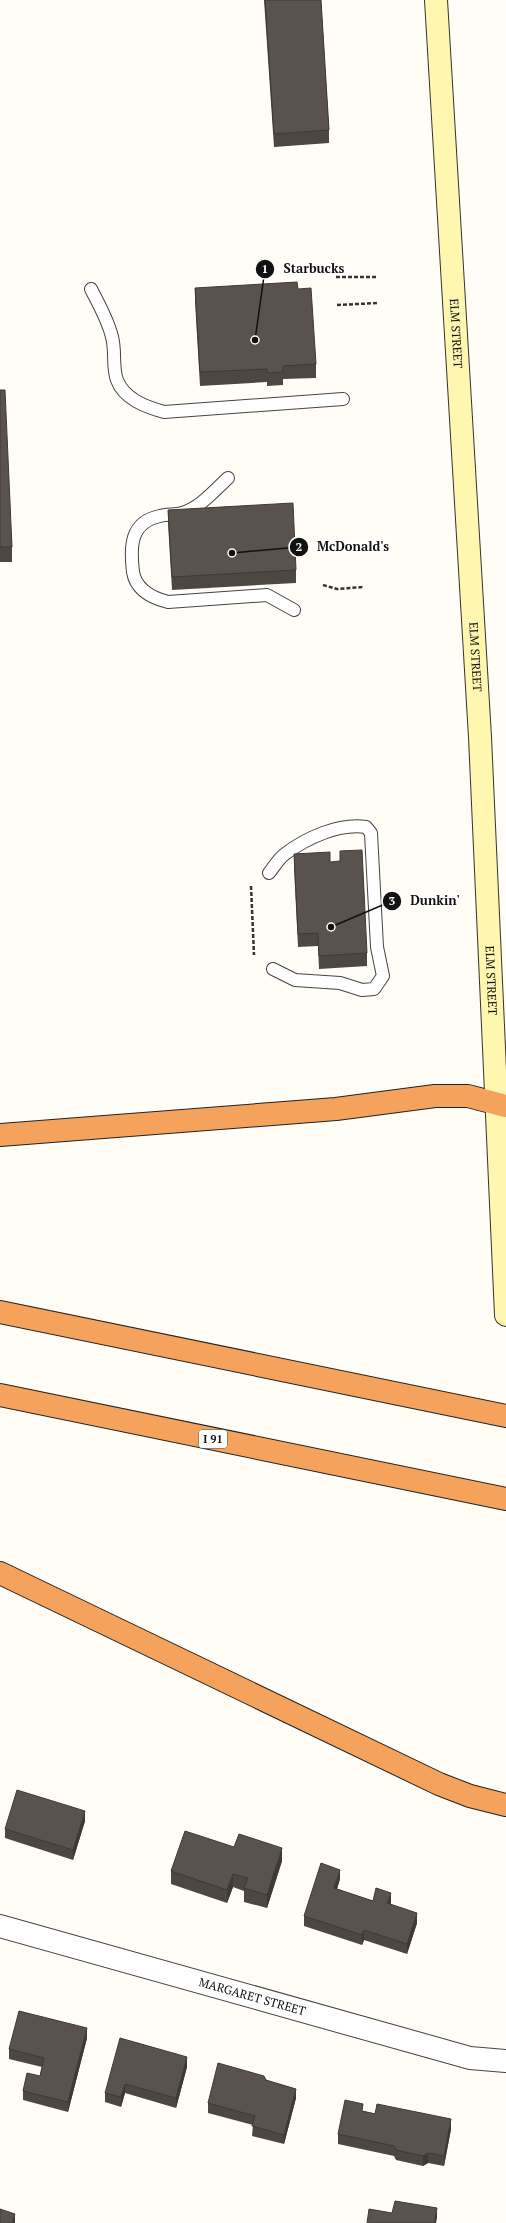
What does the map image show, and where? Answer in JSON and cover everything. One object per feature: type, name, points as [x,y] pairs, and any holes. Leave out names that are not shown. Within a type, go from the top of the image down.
[{"type":"highway","points":[[0,1135],[329,1109],[435,1096],[468,1096],[501,1104]]},
{"type":"highway","points":[[0,1312],[506,1416]]},
{"type":"highway","name":"I 91","points":[[0,1395],[506,1499]]},
{"type":"highway","points":[[0,1573],[439,1784],[470,1796],[506,1805]]},
{"type":"main road","name":"ELM STREET","points":[[436,0],[501,1104],[506,1315]]},
{"type":"street","name":"MARGARET STREET","points":[[0,1926],[470,2058],[506,2061]]},
{"type":"lane","points":[[91,289],[106,319],[113,338],[117,380],[129,397],[145,407],[164,412],[343,399]]},
{"type":"lane","points":[[228,478],[204,500],[182,513],[159,516],[147,521],[137,530],[131,546],[134,574],[141,588],[154,599],[168,602],[267,595],[294,610]]},
{"type":"lane","points":[[269,873],[284,854],[325,832],[347,826],[366,827],[371,834],[377,947],[383,976],[374,988],[362,990],[340,983],[295,980],[273,969]]},
{"type":"path","points":[[336,277],[376,277]]},
{"type":"path","points":[[338,305],[378,303]]},
{"type":"path","points":[[323,585],[337,589],[364,587]]},
{"type":"path","points":[[251,881],[255,962]]},
{"type":"building","points":[[265,0],[321,0],[329,130],[274,134]]},
{"type":"building","points":[[297,282],[298,289],[311,288],[316,364],[283,366],[283,372],[267,373],[267,369],[200,372],[195,288]]},
{"type":"building","points":[[0,390],[5,390],[12,547],[0,547]]},
{"type":"building","points":[[293,503],[296,570],[172,577],[168,510]]},
{"type":"building","points":[[362,850],[367,953],[319,956],[318,933],[298,934],[294,854],[330,852],[330,862],[340,861],[340,851]]},
{"type":"building","points":[[17,1790],[85,1811],[73,1850],[5,1829]]},
{"type":"building","points":[[185,1831],[234,1847],[239,1834],[282,1848],[267,1895],[244,1888],[248,1878],[233,1874],[227,1890],[171,1871]]},
{"type":"building","points":[[321,1863],[340,1870],[334,1888],[373,1901],[376,1888],[391,1893],[387,1903],[417,1913],[407,1944],[364,1930],[362,1935],[304,1916]]},
{"type":"building","points":[[19,2011],[87,2028],[68,2102],[23,2091],[27,2073],[40,2076],[44,2058],[9,2049]]},
{"type":"building","points":[[120,2038],[187,2057],[176,2098],[125,2084],[121,2097],[105,2093]]},
{"type":"building","points":[[218,2063],[264,2076],[266,2080],[296,2089],[284,2135],[252,2126],[255,2116],[208,2103]]},
{"type":"building","points":[[345,2100],[363,2104],[362,2111],[375,2114],[377,2104],[451,2119],[444,2156],[428,2153],[423,2156],[396,2150],[394,2146],[338,2134]]},
{"type":"building","points":[[395,2201],[437,2208],[434,2223],[367,2223],[369,2209],[392,2213]]},
{"type":"building","points":[[0,2209],[15,2214],[12,2223],[0,2223]]},
{"type":"place","name":"Starbucks","points":[[255,340]]},
{"type":"place","name":"McDonald's","points":[[232,553]]},
{"type":"place","name":"Dunkin'","points":[[331,927]]}]
